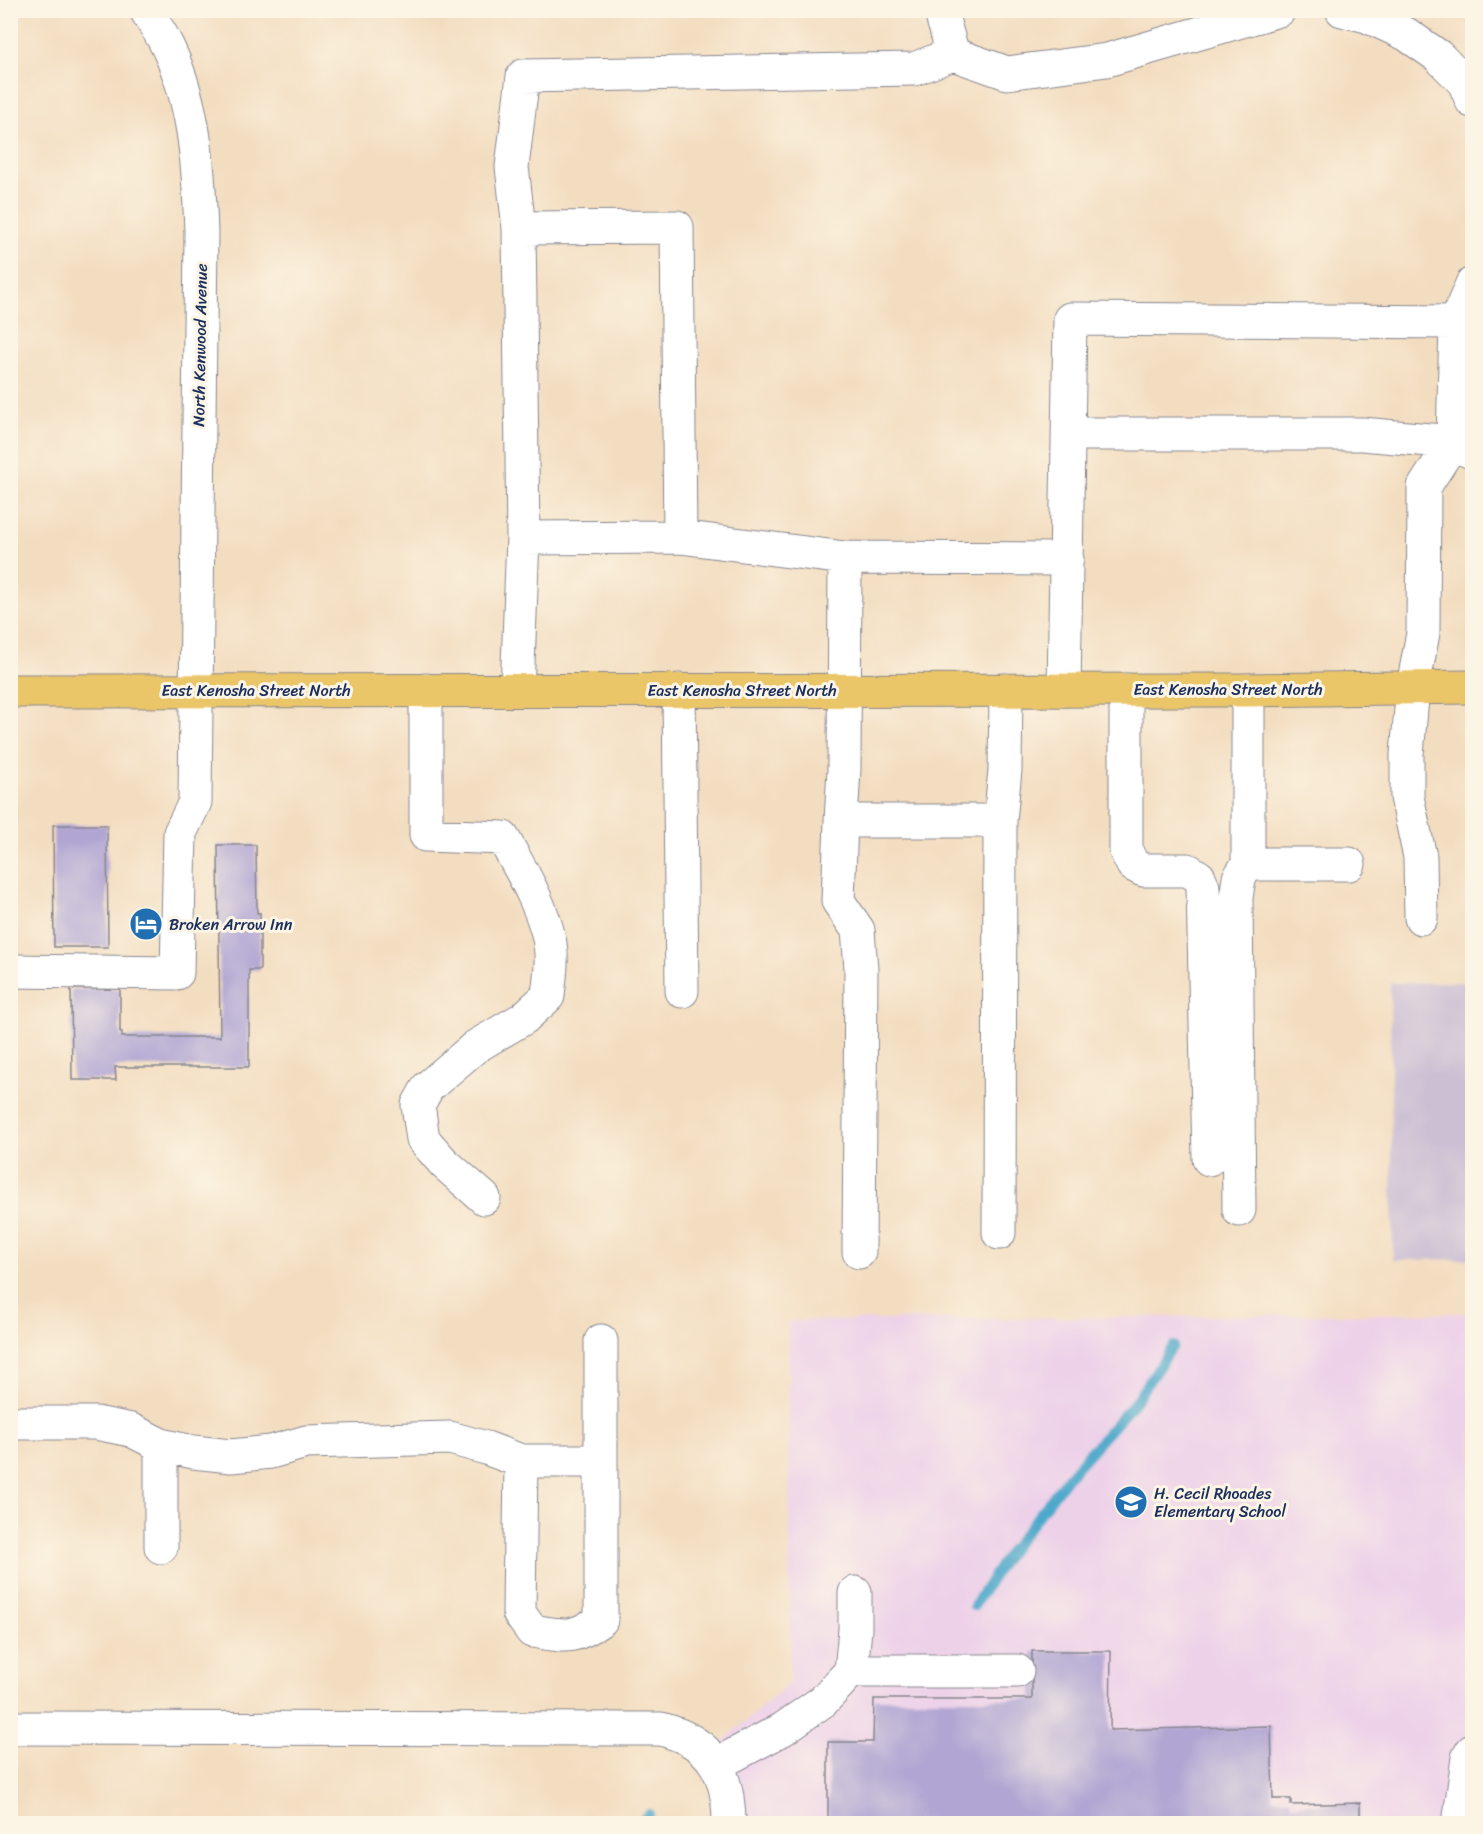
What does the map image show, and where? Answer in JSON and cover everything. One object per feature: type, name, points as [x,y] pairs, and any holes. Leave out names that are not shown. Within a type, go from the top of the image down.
[{"type":"main road","name":"East Kenosha Street North","points":[[10,691],[1248,690],[1473,687]]},
{"type":"street","name":"North Kenwood Avenue","points":[[10,972],[177,973],[180,833],[195,802],[201,233],[198,175],[184,94],[164,38],[146,10]]},
{"type":"street","points":[[943,10],[942,16],[953,54]]},
{"type":"street","points":[[517,690],[523,538],[519,228],[512,167],[523,76],[914,69],[953,54],[1007,73],[1107,60],[1279,10]]},
{"type":"street","points":[[1342,10],[1367,16],[1406,34],[1438,56],[1464,82],[1473,101]]},
{"type":"street","points":[[519,228],[677,227],[680,537]]},
{"type":"street","points":[[1420,918],[1420,857],[1407,798],[1407,754],[1413,687],[1424,633],[1424,487],[1463,447],[1456,322],[1473,284]]},
{"type":"street","points":[[1064,690],[1070,319],[1456,322]]},
{"type":"street","points":[[1069,434],[1362,434],[1463,447]]},
{"type":"street","points":[[523,538],[680,537],[845,558],[1067,559]]},
{"type":"street","points":[[845,558],[844,769],[838,901],[858,930],[861,969],[859,1252]]},
{"type":"street","points":[[426,690],[426,835],[503,838],[526,878],[545,925],[551,953],[548,996],[524,1018],[475,1047],[428,1087],[418,1105],[423,1139],[444,1163],[484,1198]]},
{"type":"street","points":[[679,690],[682,991]]},
{"type":"street","points":[[999,1233],[1000,821],[1005,770],[1006,690]]},
{"type":"street","points":[[1126,690],[1126,851],[1133,865],[1143,870],[1188,870],[1199,877],[1203,887],[1209,1159]]},
{"type":"street","points":[[1239,1210],[1236,898],[1239,878],[1248,864],[1248,690]]},
{"type":"street","points":[[841,821],[1000,821]]},
{"type":"street","points":[[1248,864],[1349,864]]},
{"type":"street","points":[[521,1461],[519,1613],[532,1631],[568,1636],[584,1632],[601,1620],[601,1341]]},
{"type":"street","points":[[10,1423],[96,1423],[131,1430],[161,1445],[193,1452],[231,1456],[271,1452],[306,1442],[450,1438],[521,1461],[601,1461]]},
{"type":"street","points":[[161,1445],[161,1547]]},
{"type":"street","points":[[717,1764],[783,1729],[823,1701],[851,1671],[855,1629],[855,1593]]},
{"type":"street","points":[[851,1671],[1017,1671]]},
{"type":"street","points":[[10,1728],[661,1729],[681,1734],[699,1744],[717,1764],[726,1788],[729,1824]]},
{"type":"street","points":[[1459,1824],[1468,1758],[1473,1751]]},
{"type":"shaded area","points":[[1472,982],[1472,1259],[1393,1260],[1390,983]]},
{"type":"shaded area","name":"H. Cecil Rhoades Elementary School","points":[[1472,1313],[1472,1823],[714,1823],[710,1786],[696,1765],[790,1682],[788,1321]]},
{"type":"building","points":[[53,825],[107,825],[108,947],[54,947]]},
{"type":"building","points":[[218,845],[256,845],[257,913],[260,913],[260,970],[249,970],[249,1067],[115,1067],[116,1080],[72,1080],[71,989],[120,989],[122,1037],[220,1037]]},
{"type":"building","points":[[1032,1651],[1111,1651],[1110,1730],[1271,1726],[1273,1799],[1291,1799],[1291,1805],[1360,1803],[1360,1824],[828,1824],[828,1742],[873,1742],[874,1699],[1032,1699]]},
{"type":"waterway","points":[[974,1606],[1003,1561],[1068,1477],[1134,1403],[1173,1346]]},
{"type":"waterway","points":[[637,1824],[649,1814]]},
{"type":"place","name":"Broken Arrow Inn","points":[[146,924]]},
{"type":"place","name":"H. Cecil Rhoades Elementary School","points":[[1131,1502]]}]
